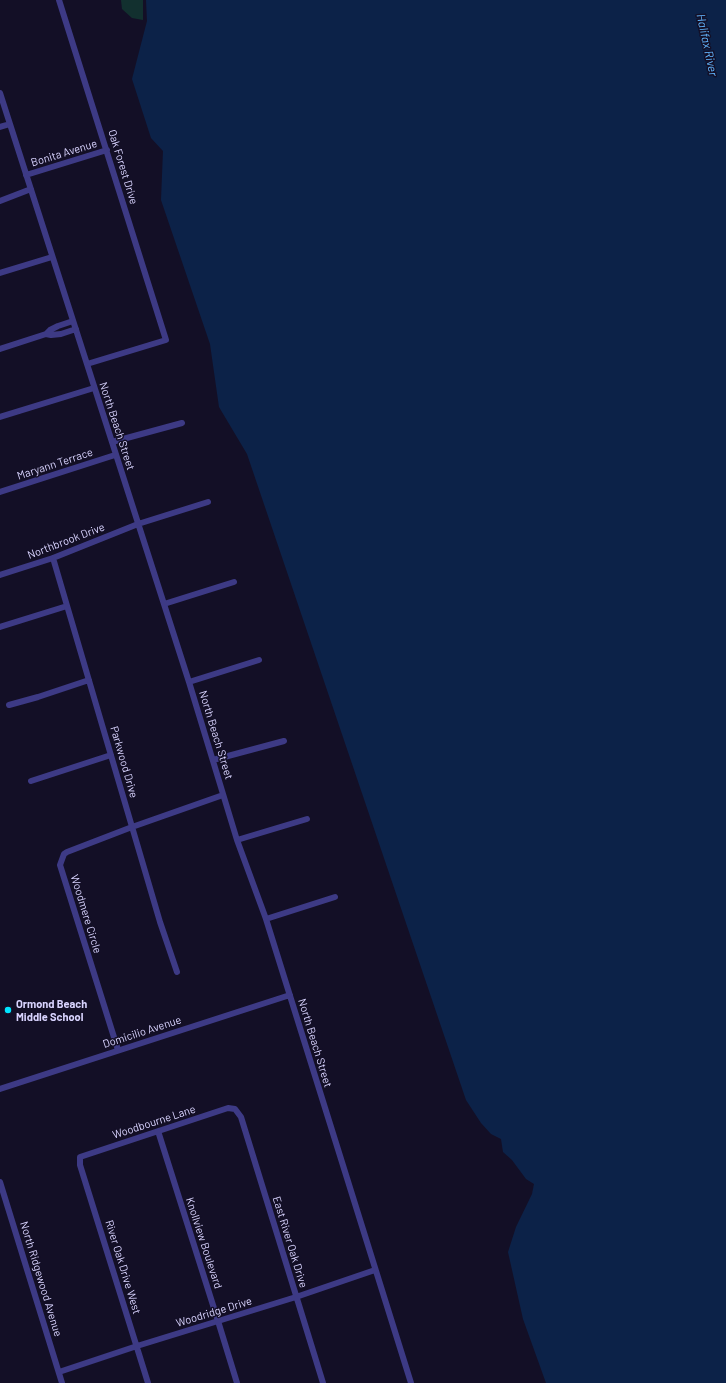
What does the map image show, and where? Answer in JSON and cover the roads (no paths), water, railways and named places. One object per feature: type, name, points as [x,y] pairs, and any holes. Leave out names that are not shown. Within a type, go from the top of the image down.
[{"type":"street","name":"Oak Forest Drive","points":[[59,0],[166,340],[87,364]]},
{"type":"street","name":"North Beach Street","points":[[0,93],[189,682],[237,840],[266,919],[411,1383]]},
{"type":"street","points":[[0,127],[10,124]]},
{"type":"street","name":"Bonita Avenue","points":[[26,175],[107,150]]},
{"type":"street","points":[[0,200],[31,189]]},
{"type":"street","points":[[0,273],[52,258]]},
{"type":"street","points":[[0,349],[46,334],[58,326],[73,321]]},
{"type":"street","points":[[46,334],[61,334],[76,330]]},
{"type":"street","points":[[0,417],[94,388]]},
{"type":"street","points":[[112,442],[182,423]]},
{"type":"street","name":"Maryann Terrace","points":[[0,492],[116,454]]},
{"type":"street","name":"Northbrook Drive","points":[[0,575],[53,558],[138,524],[208,502]]},
{"type":"street","name":"Parkwood Drive","points":[[53,558],[160,922],[177,972]]},
{"type":"street","points":[[164,604],[234,582]]},
{"type":"street","points":[[0,627],[67,606]]},
{"type":"street","points":[[189,682],[259,660]]},
{"type":"street","points":[[9,705],[89,680]]},
{"type":"street","points":[[213,760],[284,741]]},
{"type":"street","points":[[31,781],[111,755]]},
{"type":"street","name":"Woodmere Circle","points":[[118,1050],[60,865],[64,854],[132,827],[223,795]]},
{"type":"street","points":[[237,840],[308,819]]},
{"type":"street","points":[[266,919],[335,897]]},
{"type":"street","name":"Domicilio Avenue","points":[[0,1089],[290,995]]},
{"type":"street","name":"Woodbourne Lane","points":[[80,1157],[228,1108],[236,1109]]},
{"type":"street","name":"East River Oak Drive","points":[[236,1109],[241,1116],[323,1383]]},
{"type":"street","name":"Knollview Boulevard","points":[[158,1131],[237,1383]]},
{"type":"street","name":"River Oak Drive West","points":[[80,1157],[80,1165],[148,1383]]},
{"type":"street","name":"North Ridgewood Avenue","points":[[0,1182],[62,1383]]},
{"type":"street","name":"Woodridge Drive","points":[[59,1372],[137,1346],[296,1297],[375,1270]]},
{"type":"water","name":"Halifax River","points":[[146,0],[726,0],[726,1383],[546,1383],[523,1319],[508,1252],[516,1227],[532,1194],[534,1184],[526,1179],[512,1160],[503,1152],[501,1139],[491,1134],[481,1123],[466,1100],[247,454],[219,407],[210,344],[161,200],[163,151],[151,138],[132,79],[147,21]]},
{"type":"place","name":"Ormond Beach Middle School","points":[[8,1010]]}]
